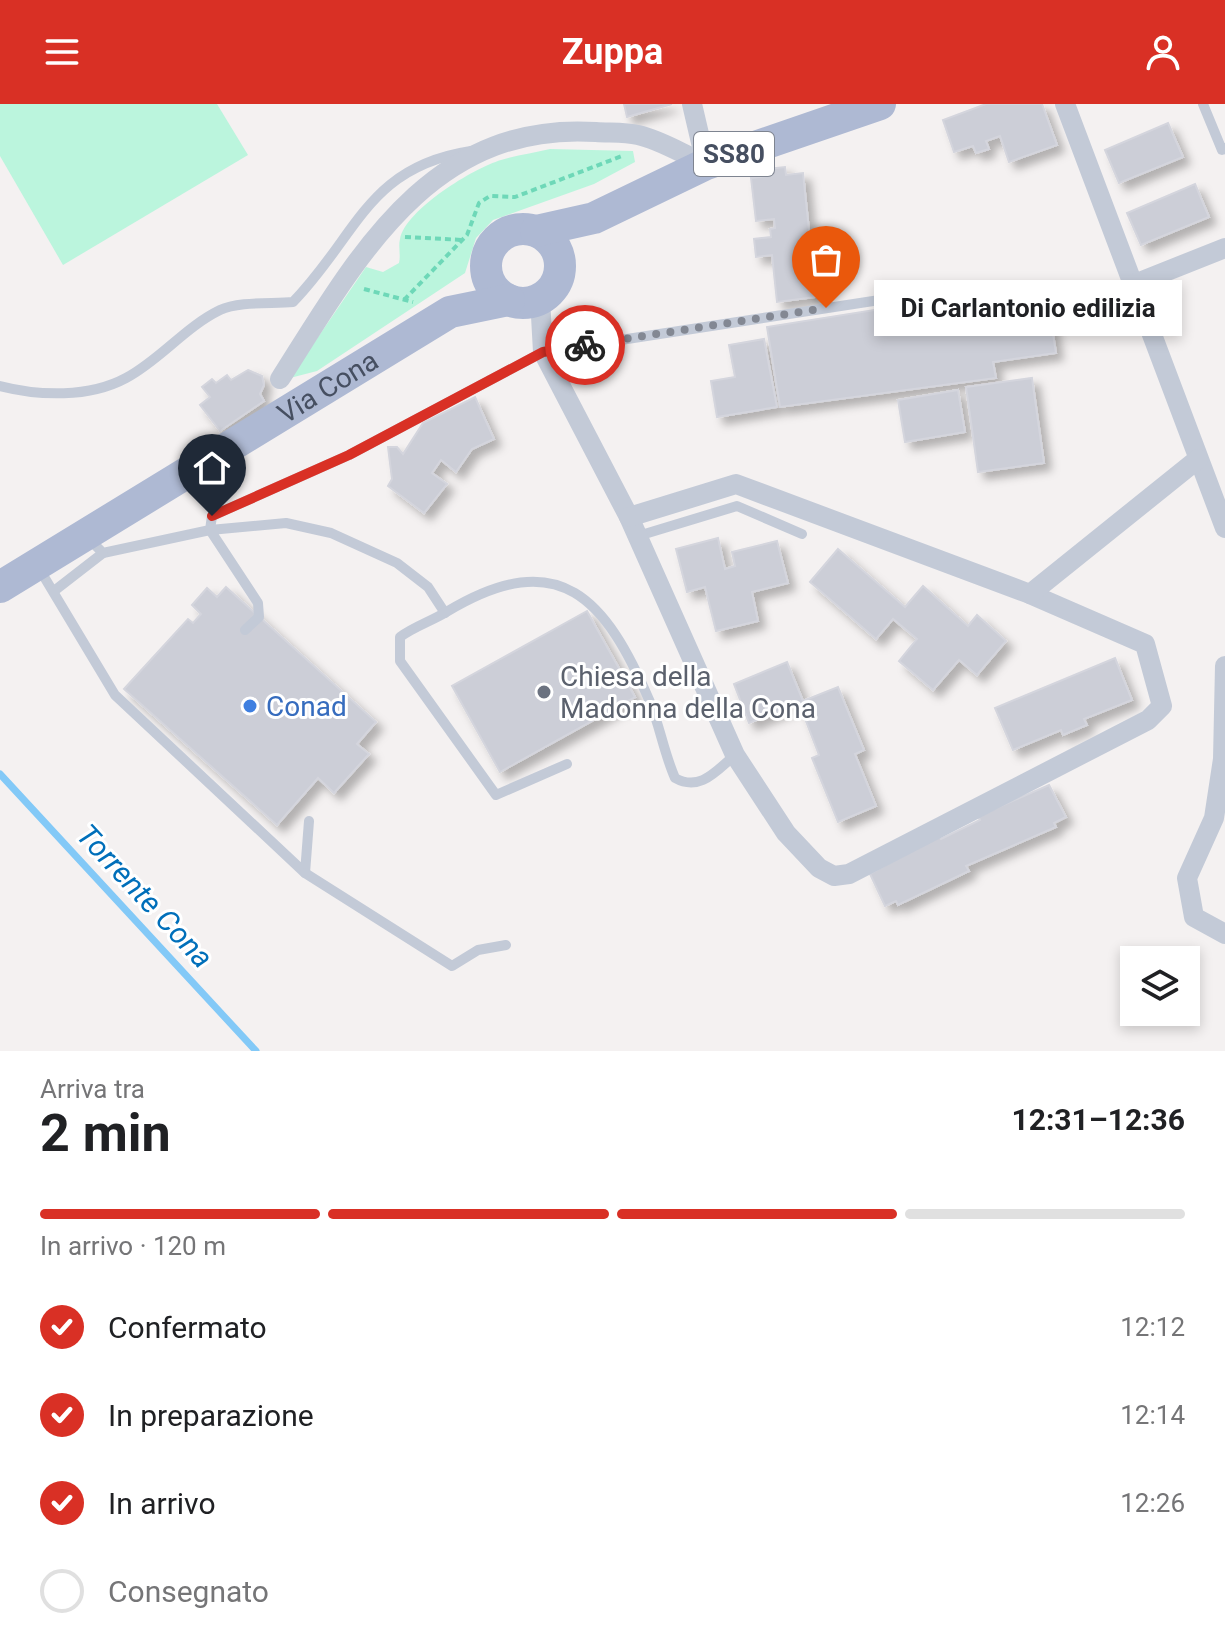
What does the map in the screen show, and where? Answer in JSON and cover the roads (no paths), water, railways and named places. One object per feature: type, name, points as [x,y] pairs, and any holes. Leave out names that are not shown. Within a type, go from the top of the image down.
[{"type":"main road","name":"SS80","points":[[486,268],[487,255],[501,236],[524,229],[536,231],[594,218],[706,164],[880,104]]},
{"type":"main road","name":"SS80","points":[[524,299],[557,279],[560,262],[594,218]]},
{"type":"main road","points":[[536,231],[554,246],[560,262]]},
{"type":"main road","points":[[486,268],[491,284],[524,299]]},
{"type":"main road","name":"Via Cona","points":[[5,584],[45,578],[450,312],[486,268]]},
{"type":"main road","name":"Via Cona","points":[[450,312],[524,299]]},
{"type":"street","points":[[692,104],[706,164]]},
{"type":"street","points":[[1065,104],[1225,528]]},
{"type":"street","points":[[280,379],[342,283],[377,235],[412,195],[446,169],[485,149],[559,130],[639,135],[706,164]]},
{"type":"street","points":[[1132,285],[1225,248]]},
{"type":"street","points":[[524,299],[543,352],[629,517],[735,755],[786,833],[819,868],[834,876],[849,874],[1148,720],[1162,706],[1145,644],[1030,594],[736,484],[629,517]]},
{"type":"street","points":[[1030,594],[1198,459]]},
{"type":"street","points":[[1225,666],[1223,759],[1214,818],[1187,878],[1194,917],[1225,934]]},
{"type":"lane","points":[[1203,104],[1222,150],[1225,148]]},
{"type":"lane","points":[[0,386],[20,391],[80,393],[126,378],[187,331],[223,308],[293,302],[324,271],[353,225],[390,183],[413,166],[440,156],[485,149]]},
{"type":"lane","points":[[245,630],[259,617],[258,603],[210,530],[212,516],[349,455],[543,352],[951,289]]},
{"type":"lane","points":[[638,536],[737,506],[802,534]]},
{"type":"lane","points":[[94,544],[286,523],[331,533],[397,563],[428,587],[445,613]]},
{"type":"lane","points":[[45,578],[115,695],[305,873],[452,966],[478,950],[506,945]]},
{"type":"lane","points":[[567,764],[496,795],[400,661],[400,637],[473,595],[529,580],[553,584],[579,594],[607,619],[652,707],[675,778],[686,785],[702,782],[735,755]]},
{"type":"lane","points":[[305,873],[309,821]]},
{"type":"waterway","name":"Torrente Cona","points":[[0,774],[256,1051]]},
{"type":"place","name":"Di Carlantonio edilizia","points":[[826,308]]},
{"type":"place","name":"Chiesa della Madonna della Cona","points":[[544,692]]},
{"type":"place","name":"Conad","points":[[250,706]]}]
